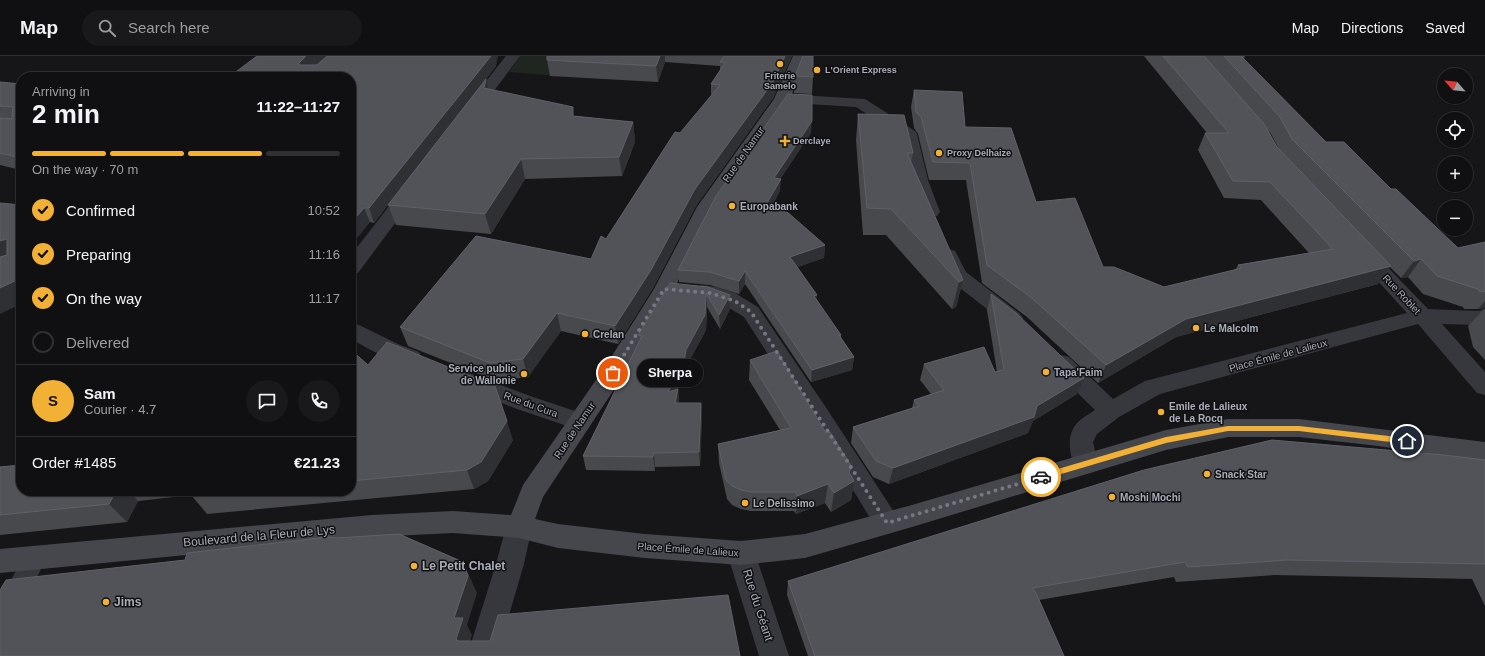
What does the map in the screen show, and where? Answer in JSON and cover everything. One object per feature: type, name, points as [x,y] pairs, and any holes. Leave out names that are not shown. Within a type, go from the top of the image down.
[{"type":"main road","name":"Rue de Namur","points":[[519,527],[532,493],[579,421],[613,373],[664,289],[706,207],[782,99],[800,56]]},
{"type":"main road","name":"Place Émile de Lalieux","points":[[519,527],[558,536],[637,546],[741,553],[805,546],[1166,440],[1228,428],[1299,428],[1485,452]]},
{"type":"main road","name":"Boulevard de la Fleur de Lys","points":[[0,561],[372,526],[453,522],[519,527]]},
{"type":"street","points":[[462,124],[513,56]]},
{"type":"street","points":[[782,99],[860,102],[909,134],[919,180],[938,233],[958,276],[1025,328]]},
{"type":"street","points":[[356,262],[420,179]]},
{"type":"street","name":"Rue Roblet","points":[[1349,238],[1422,316]]},
{"type":"street","points":[[664,289],[710,293],[735,301],[751,312],[887,523]]},
{"type":"street","points":[[1422,316],[1485,387]]},
{"type":"street","name":"Place Émile de Lalieux","points":[[1086,464],[1081,442],[1087,428],[1111,411],[1153,387],[1422,316],[1478,318],[1485,316]]},
{"type":"street","name":"Rue du Cura","points":[[356,333],[390,350],[525,403],[579,421]]},
{"type":"street","points":[[1048,350],[1111,411]]},
{"type":"street","name":"Rue de Namur","points":[[482,656],[510,564],[519,527]]},
{"type":"street","name":"Rue du Géant","points":[[741,553],[774,656]]},
{"type":"lane","points":[[14,599],[35,557]]},
{"type":"shaded area","points":[[520,56],[578,56],[557,76],[509,72]]},
{"type":"building","points":[[257,56],[306,56],[299,63],[299,65],[317,65],[327,56],[491,56],[369,208],[364,208],[356,217],[356,72],[236,72]]},
{"type":"building","points":[[547,56],[660,56],[656,66],[547,60]]},
{"type":"building","points":[[724,56],[785,56],[773,82],[695,189],[651,270],[615,326],[557,313],[523,359],[490,363],[400,327],[476,236],[591,259],[601,236],[606,239],[675,132],[680,133],[720,85],[711,84],[725,63],[720,62]]},
{"type":"building","points":[[803,56],[813,56],[813,77],[795,76]]},
{"type":"building","points":[[1163,56],[1204,56],[1264,124],[1277,147],[1391,266],[1186,319],[1106,365],[1033,299],[987,265],[970,163],[933,162],[921,117],[916,112],[914,90],[962,92],[965,127],[1011,128],[1036,202],[1075,198],[1103,267],[1114,267],[1164,287],[1242,268],[1238,265],[1333,249],[1270,182],[1233,181],[1205,133],[1229,133]]},
{"type":"building","points":[[1224,56],[1241,56],[1326,142],[1344,142],[1391,189],[1396,189],[1437,228],[1437,236],[1445,236],[1458,248],[1485,242],[1485,292],[1437,276],[1421,259],[1414,261],[1292,139],[1280,117]]},
{"type":"building","points":[[486,79],[484,88],[573,107],[573,116],[633,122],[619,157],[521,159],[485,214],[388,205]]},
{"type":"building","points":[[0,82],[16,84],[16,157],[0,153],[0,118],[12,119],[13,107],[0,106]]},
{"type":"building","points":[[788,94],[812,95],[812,121],[774,178],[781,179],[764,208],[786,211],[825,245],[790,257],[817,295],[814,296],[854,357],[812,370],[745,271],[739,281],[710,272],[678,270],[716,196]]},
{"type":"building","points":[[858,114],[904,115],[913,153],[907,153],[963,280],[959,282],[891,209],[867,208]]},
{"type":"building","points":[[0,203],[16,205],[16,280],[0,288],[0,257],[7,255],[7,239],[0,241]]},
{"type":"building","points":[[670,283],[708,287],[730,295],[719,315],[706,293],[705,315],[686,350],[684,361],[668,392],[678,389],[675,403],[701,403],[699,452],[654,453],[653,457],[583,456],[642,336],[638,335]]},
{"type":"building","points":[[991,294],[1016,313],[1084,378],[1037,406],[1034,417],[893,468],[876,461],[853,427],[919,406],[914,400],[944,390],[924,364],[984,347],[995,372],[1004,370]]},
{"type":"building","points":[[387,342],[495,386],[507,421],[481,462],[467,470],[356,481],[356,354],[368,365]]},
{"type":"building","points":[[777,351],[826,433],[830,432],[852,467],[849,472],[854,481],[834,493],[828,484],[797,496],[796,492],[751,492],[732,486],[726,480],[718,444],[791,428],[750,360]]},
{"type":"building","points":[[1272,440],[1485,460],[1485,564],[1287,560],[1188,567],[1185,562],[1032,588],[1036,593],[1064,656],[815,656],[788,581],[1144,470]]},
{"type":"building","points":[[16,465],[16,496],[113,496],[109,504],[0,515],[0,467]]},
{"type":"building","points":[[399,534],[463,562],[468,576],[454,618],[463,618],[456,639],[458,641],[490,641],[498,615],[728,595],[740,656],[0,656],[0,590],[6,580],[185,560],[187,553],[328,537],[337,538]]},
{"type":"way so far","points":[[613,373],[664,289],[710,293],[735,301],[751,312],[819,415],[887,523],[1041,477]]},
{"type":"place","name":"Friterie Samelo","points":[[780,64]]},
{"type":"place","name":"L'Orient Express","points":[[817,70]]},
{"type":"place","name":"Derclaye","points":[[785,141]]},
{"type":"place","name":"Proxy Delhaize","points":[[939,153]]},
{"type":"place","name":"Europabank","points":[[732,206]]},
{"type":"place","name":"Le Malcolm","points":[[1196,328]]},
{"type":"place","name":"Crelan","points":[[585,334]]},
{"type":"place","name":"Tapa'Faim","points":[[1046,372]]},
{"type":"place","name":"Sherpa","points":[[613,373]]},
{"type":"place","name":"Service public de Wallonie","points":[[524,374]]},
{"type":"place","name":"Emile de Lalieux de La Rocq","points":[[1161,412]]},
{"type":"place","name":"Snack Star","points":[[1207,474]]},
{"type":"place","name":"Moshi Mochi","points":[[1112,497]]},
{"type":"place","name":"Le Delissimo","points":[[745,503]]},
{"type":"place","name":"Le Petit Chalet","points":[[414,566]]},
{"type":"place","name":"Jims","points":[[106,602]]},
{"type":"route","points":[[1041,477],[1166,440],[1205,434],[1228,428],[1299,428],[1407,441]]}]
